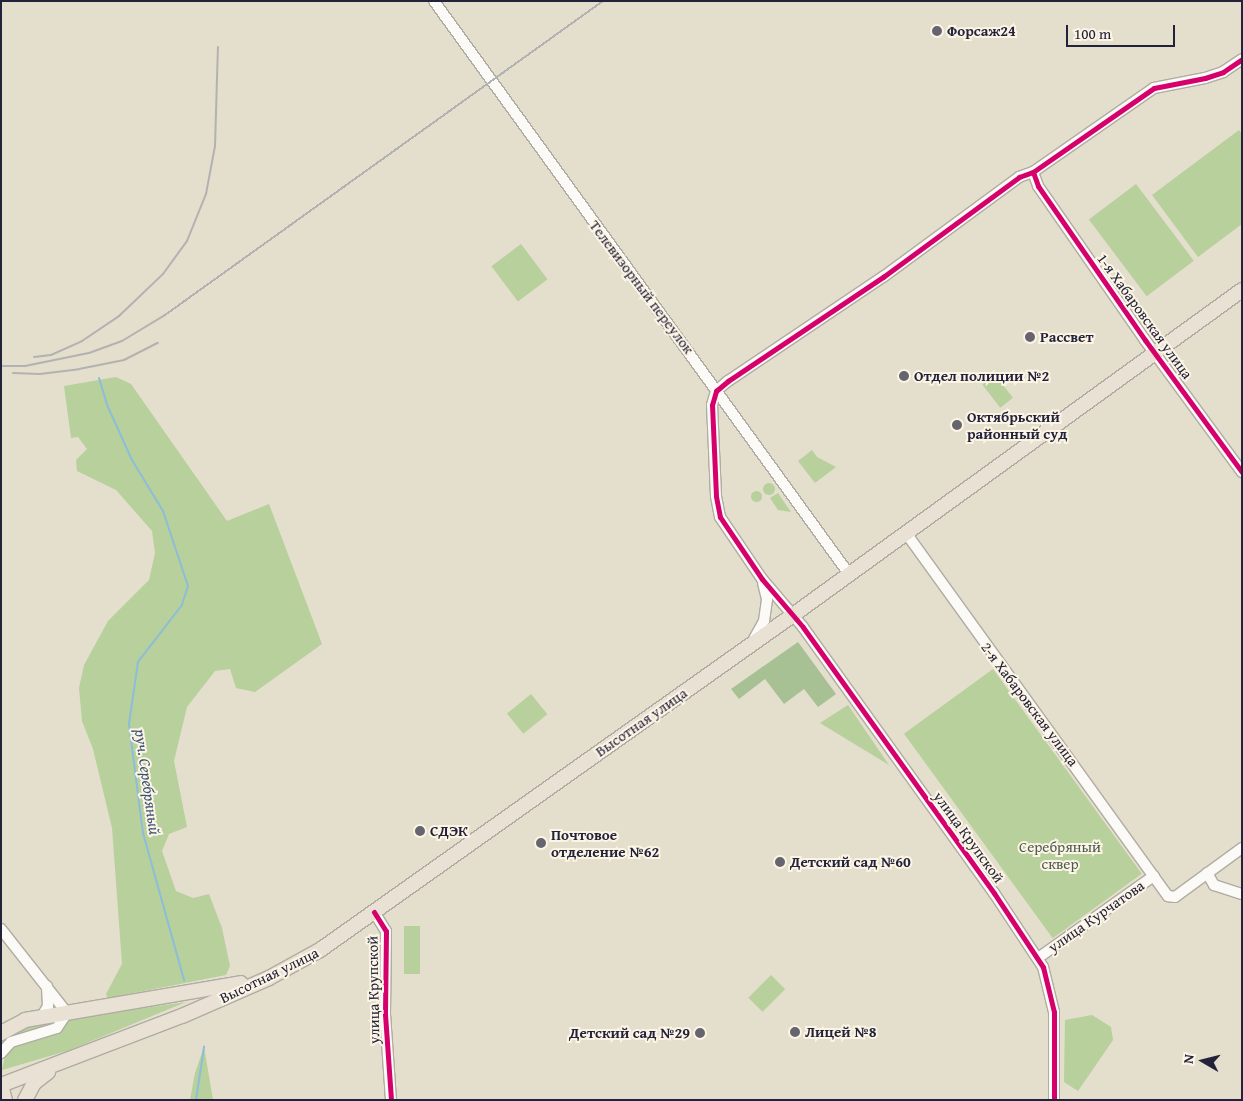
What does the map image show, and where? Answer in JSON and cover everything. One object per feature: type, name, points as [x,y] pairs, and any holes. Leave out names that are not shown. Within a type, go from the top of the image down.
[{"type":"main road","name":"Высотная улица","points":[[1,1086],[56,1066],[269,978],[320,950],[793,615],[1242,290]]},
{"type":"main road","points":[[1,1032],[18,1022],[42,1016],[269,978]]},
{"type":"main road","points":[[25,1100],[34,1083],[56,1066]]},
{"type":"main road","points":[[1,1086],[4,1100]]},
{"type":"street","name":"Телевизорный переулок","points":[[434,1],[849,574]]},
{"type":"street","points":[[716,391],[910,256],[1019,177],[1033,172],[1154,88],[1205,78],[1223,72],[1242,59]]},
{"type":"street","name":"1-я Хабаровская улица","points":[[1033,172],[1038,186],[1242,472]]},
{"type":"street","name":"улица Крупской","points":[[716,391],[712,405],[714,470],[720,517],[762,579],[793,615],[1038,958],[1051,992],[1054,1012],[1054,1100]]},
{"type":"street","name":"2-я Хабаровская улица","points":[[906,533],[1168,896],[1175,897],[1207,873]]},
{"type":"street","points":[[749,646],[764,621],[767,599],[762,579]]},
{"type":"street","points":[[1242,848],[1207,873],[1214,885],[1242,894]]},
{"type":"street","name":"улица Курчатова","points":[[1038,958],[1154,876]]},
{"type":"street","name":"улица Крупской","points":[[374,912],[386,931],[385,1014],[391,1100]]},
{"type":"street","points":[[1,929],[67,1013],[57,1028],[12,1042],[1,1054]]},
{"type":"street","points":[[42,1016],[48,1006],[47,986]]},
{"type":"green space","points":[[1239,130],[1242,134],[1242,224],[1198,257],[1152,195]]},
{"type":"green space","points":[[1136,184],[1194,261],[1147,296],[1089,220]]},
{"type":"green space","points":[[521,244],[547,279],[518,301],[491,266]]},
{"type":"green space","points":[[995,375],[1013,398],[1000,408],[982,385]]},
{"type":"green space","points":[[116,377],[131,384],[227,521],[269,504],[322,644],[255,692],[236,688],[230,669],[215,671],[187,707],[174,761],[187,827],[169,834],[162,851],[176,891],[193,898],[209,894],[222,928],[230,966],[226,975],[108,998],[106,994],[122,964],[112,828],[93,749],[82,721],[79,688],[84,665],[108,621],[149,580],[155,553],[152,531],[116,490],[77,471],[76,460],[87,449],[78,437],[71,438],[64,386]]},
{"type":"green space","points":[[812,450],[817,457],[836,467],[815,483],[798,461]]},
{"type":"green space","points":[[771,483],[774,484],[774,494],[767,495],[764,494],[763,487],[764,484]]},
{"type":"green space","points":[[756,490],[762,496],[756,502],[750,496]]},
{"type":"green space","points":[[778,493],[791,512],[778,510],[770,498]]},
{"type":"green space","points":[[798,642],[836,694],[818,707],[804,689],[784,704],[765,679],[739,699],[731,689]]},
{"type":"green space","name":"Серебряный сквер","points":[[993,669],[1142,874],[1053,938],[904,734]]},
{"type":"green space","points":[[531,694],[547,714],[523,734],[507,714]]},
{"type":"green space","points":[[848,705],[889,765],[820,723]]},
{"type":"green space","points":[[404,926],[420,926],[420,974],[404,974]]},
{"type":"green space","points":[[771,975],[785,989],[763,1012],[748,998]]},
{"type":"green space","points":[[186,1002],[70,1050],[2,1070],[5,1055],[11,1045],[51,1036],[63,1030],[67,1019]]},
{"type":"green space","points":[[1092,1015],[1111,1027],[1113,1040],[1078,1091],[1064,1082],[1065,1020]]},
{"type":"green space","points":[[55,1021],[52,1026],[1,1046],[1,1041],[15,1029]]},
{"type":"green space","points":[[204,1047],[213,1100],[190,1100],[195,1073]]},
{"type":"waterway","name":"руч. Серебряный","points":[[99,378],[108,407],[132,460],[163,511],[188,586],[182,605],[138,662],[129,724],[143,833],[184,980]]},
{"type":"waterway","name":"руч. Серебряный","points":[[196,1100],[204,1047]]},
{"type":"railway","points":[[1,366],[25,366],[89,353],[122,341],[165,315],[603,1]]},
{"type":"railway","points":[[34,357],[51,355],[82,341],[119,316],[163,274],[187,241],[206,194],[215,146],[218,47]]},
{"type":"railway","points":[[13,373],[40,374],[124,360],[158,343]]},
{"type":"cycle path","points":[[1054,1100],[1054,1012],[1043,967],[994,893],[803,627],[762,579],[720,517],[716,496],[712,405],[716,391],[728,381],[883,277],[1019,177],[1033,172],[1154,88],[1205,78],[1223,72],[1242,59]]},
{"type":"cycle path","points":[[1033,172],[1038,186],[1145,340],[1242,472]]},
{"type":"cycle path","points":[[374,912],[386,931],[385,1014],[391,1100]]},
{"type":"place","name":"Форсаж24","points":[[937,31]]},
{"type":"place","name":"Рассвет","points":[[1030,337]]},
{"type":"place","name":"Отдел полиции №2","points":[[904,376]]},
{"type":"place","name":"Октябрьский районный суд","points":[[957,425]]},
{"type":"place","name":"СДЭК","points":[[420,831]]},
{"type":"place","name":"Почтовое отделение №62","points":[[541,843]]},
{"type":"place","name":"Детский сад №60","points":[[780,862]]},
{"type":"place","name":"Лицей №8","points":[[795,1032]]},
{"type":"place","name":"Детский сад №29","points":[[700,1033]]}]
